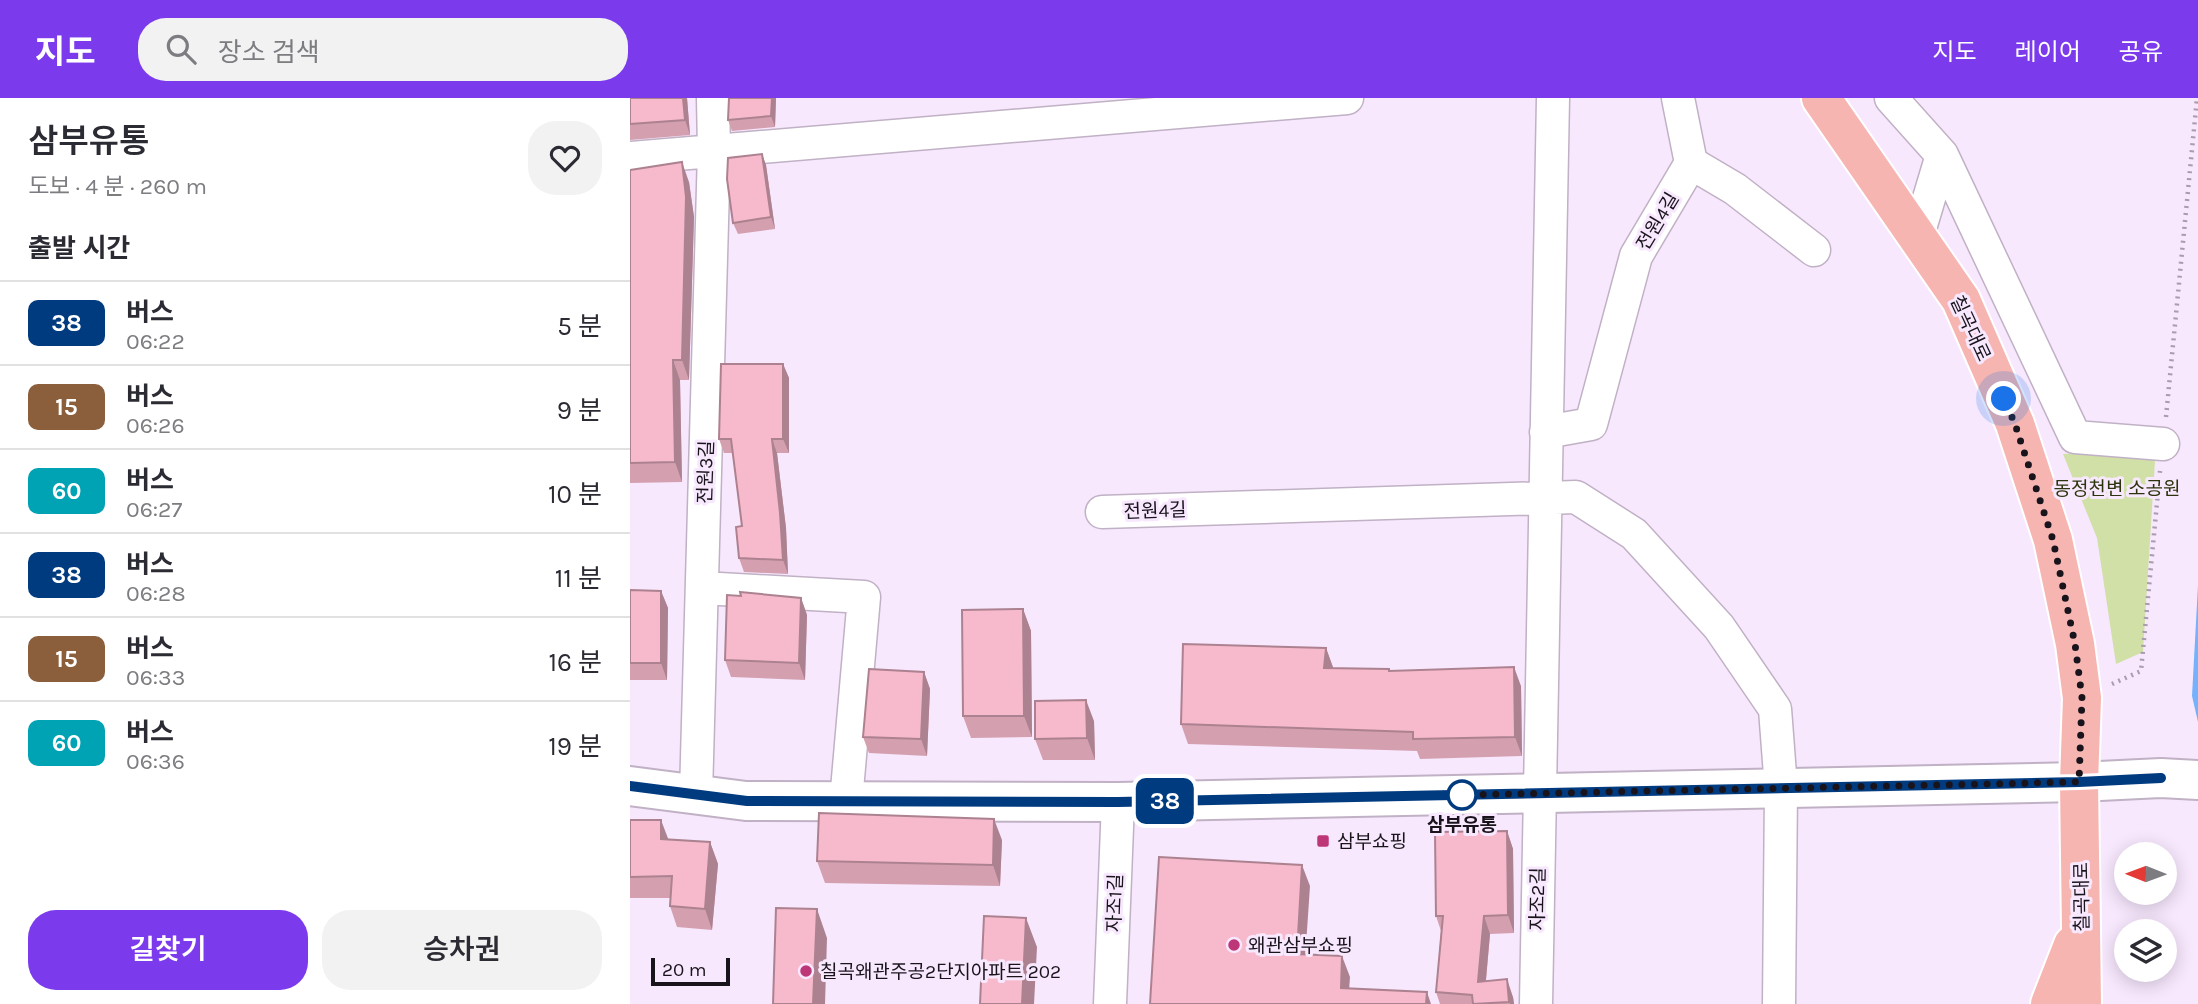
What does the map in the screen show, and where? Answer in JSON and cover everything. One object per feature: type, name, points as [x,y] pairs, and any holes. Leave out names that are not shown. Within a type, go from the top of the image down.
[{"type":"main road","name":"칠곡대로","points":[[1821,98],[1961,300],[2015,424],[2053,540],[2075,644],[2082,698],[2079,782],[2082,1004]]},
{"type":"main road","points":[[2050,1004],[2082,923]]},
{"type":"main road","points":[[2082,923],[2107,1004]]},
{"type":"street","name":"전원3길","points":[[696,794],[714,151],[713,98]]},
{"type":"street","points":[[630,158],[1348,98]]},
{"type":"street","points":[[1539,793],[1553,98]]},
{"type":"street","points":[[1678,98],[1691,163],[1735,189],[1814,250]]},
{"type":"street","points":[[1891,98],[1942,155],[2076,437],[2163,444]]},
{"type":"street","points":[[1918,235],[1942,155]]},
{"type":"street","name":"전원4길","points":[[1546,432],[1591,424],[1636,256],[1691,163]]},
{"type":"street","name":"전원4길","points":[[1102,512],[1576,497],[1634,534],[1718,627],[1774,709],[1781,788],[1779,1004]]},
{"type":"street","points":[[702,588],[864,597],[846,801]]},
{"type":"street","points":[[630,786],[747,801],[1118,802],[2180,779]]},
{"type":"street","name":"자조2길","points":[[1536,1004],[1539,793]]},
{"type":"street","name":"자조1길","points":[[1110,1004],[1118,802]]},
{"type":"green space","name":"동정천변 소공원","points":[[2134,450],[2155,461],[2143,652],[2116,664],[2097,538],[2063,454]]},
{"type":"water","points":[[2198,585],[2198,722],[2192,696]]},
{"type":"building","points":[[630,98],[683,98],[685,120],[630,124]]},
{"type":"building","points":[[729,98],[772,98],[771,116],[728,120]]},
{"type":"building","points":[[762,154],[771,217],[733,223],[727,179],[728,158]]},
{"type":"building","points":[[682,162],[686,197],[682,360],[673,360],[675,462],[630,463],[630,170]]},
{"type":"building","points":[[721,364],[783,364],[783,439],[772,439],[783,560],[739,558],[736,527],[742,526],[731,439],[719,439]]},
{"type":"building","points":[[630,590],[661,591],[661,663],[630,663]]},
{"type":"building","points":[[740,592],[801,598],[799,663],[725,660],[727,595],[741,596]]},
{"type":"building","points":[[1023,609],[1024,716],[963,716],[962,610]]},
{"type":"building","points":[[1183,644],[1326,648],[1324,668],[1389,671],[1514,667],[1515,737],[1413,739],[1413,732],[1181,724]]},
{"type":"building","points":[[869,669],[924,672],[921,739],[863,737]]},
{"type":"building","points":[[1086,700],[1087,738],[1035,739],[1035,701]]},
{"type":"building","points":[[819,813],[994,819],[993,865],[817,861]]},
{"type":"building","points":[[630,820],[661,820],[661,839],[710,842],[705,909],[670,906],[672,876],[630,877]]},
{"type":"building","points":[[1507,831],[1508,915],[1484,916],[1478,982],[1507,979],[1509,1002],[1473,1004],[1472,995],[1436,992],[1443,916],[1436,916],[1435,832]]},
{"type":"building","name":"왜관삼부쇼핑","points":[[1159,857],[1302,865],[1297,954],[1342,956],[1341,988],[1427,992],[1426,1004],[1150,1004]]},
{"type":"building","points":[[776,908],[817,909],[813,1004],[773,1004]]},
{"type":"building","points":[[984,916],[1026,918],[1022,1004],[980,1004]]},
{"type":"bus line","name":"38","points":[[630,786],[747,801],[1118,802],[2079,782],[2161,778]]},
{"type":"place","name":"삼부유통","points":[[1462,795]]},
{"type":"place","name":"삼부쇼핑","points":[[1323,841]]},
{"type":"place","name":"왜관삼부쇼핑","points":[[1234,945]]},
{"type":"place","name":"칠곡왜관주공2단지아파트 202","points":[[806,971]]},
{"type":"route","points":[[1462,795],[2079,782],[2082,698],[2075,644],[2053,540],[2015,424],[2004,399]]}]
